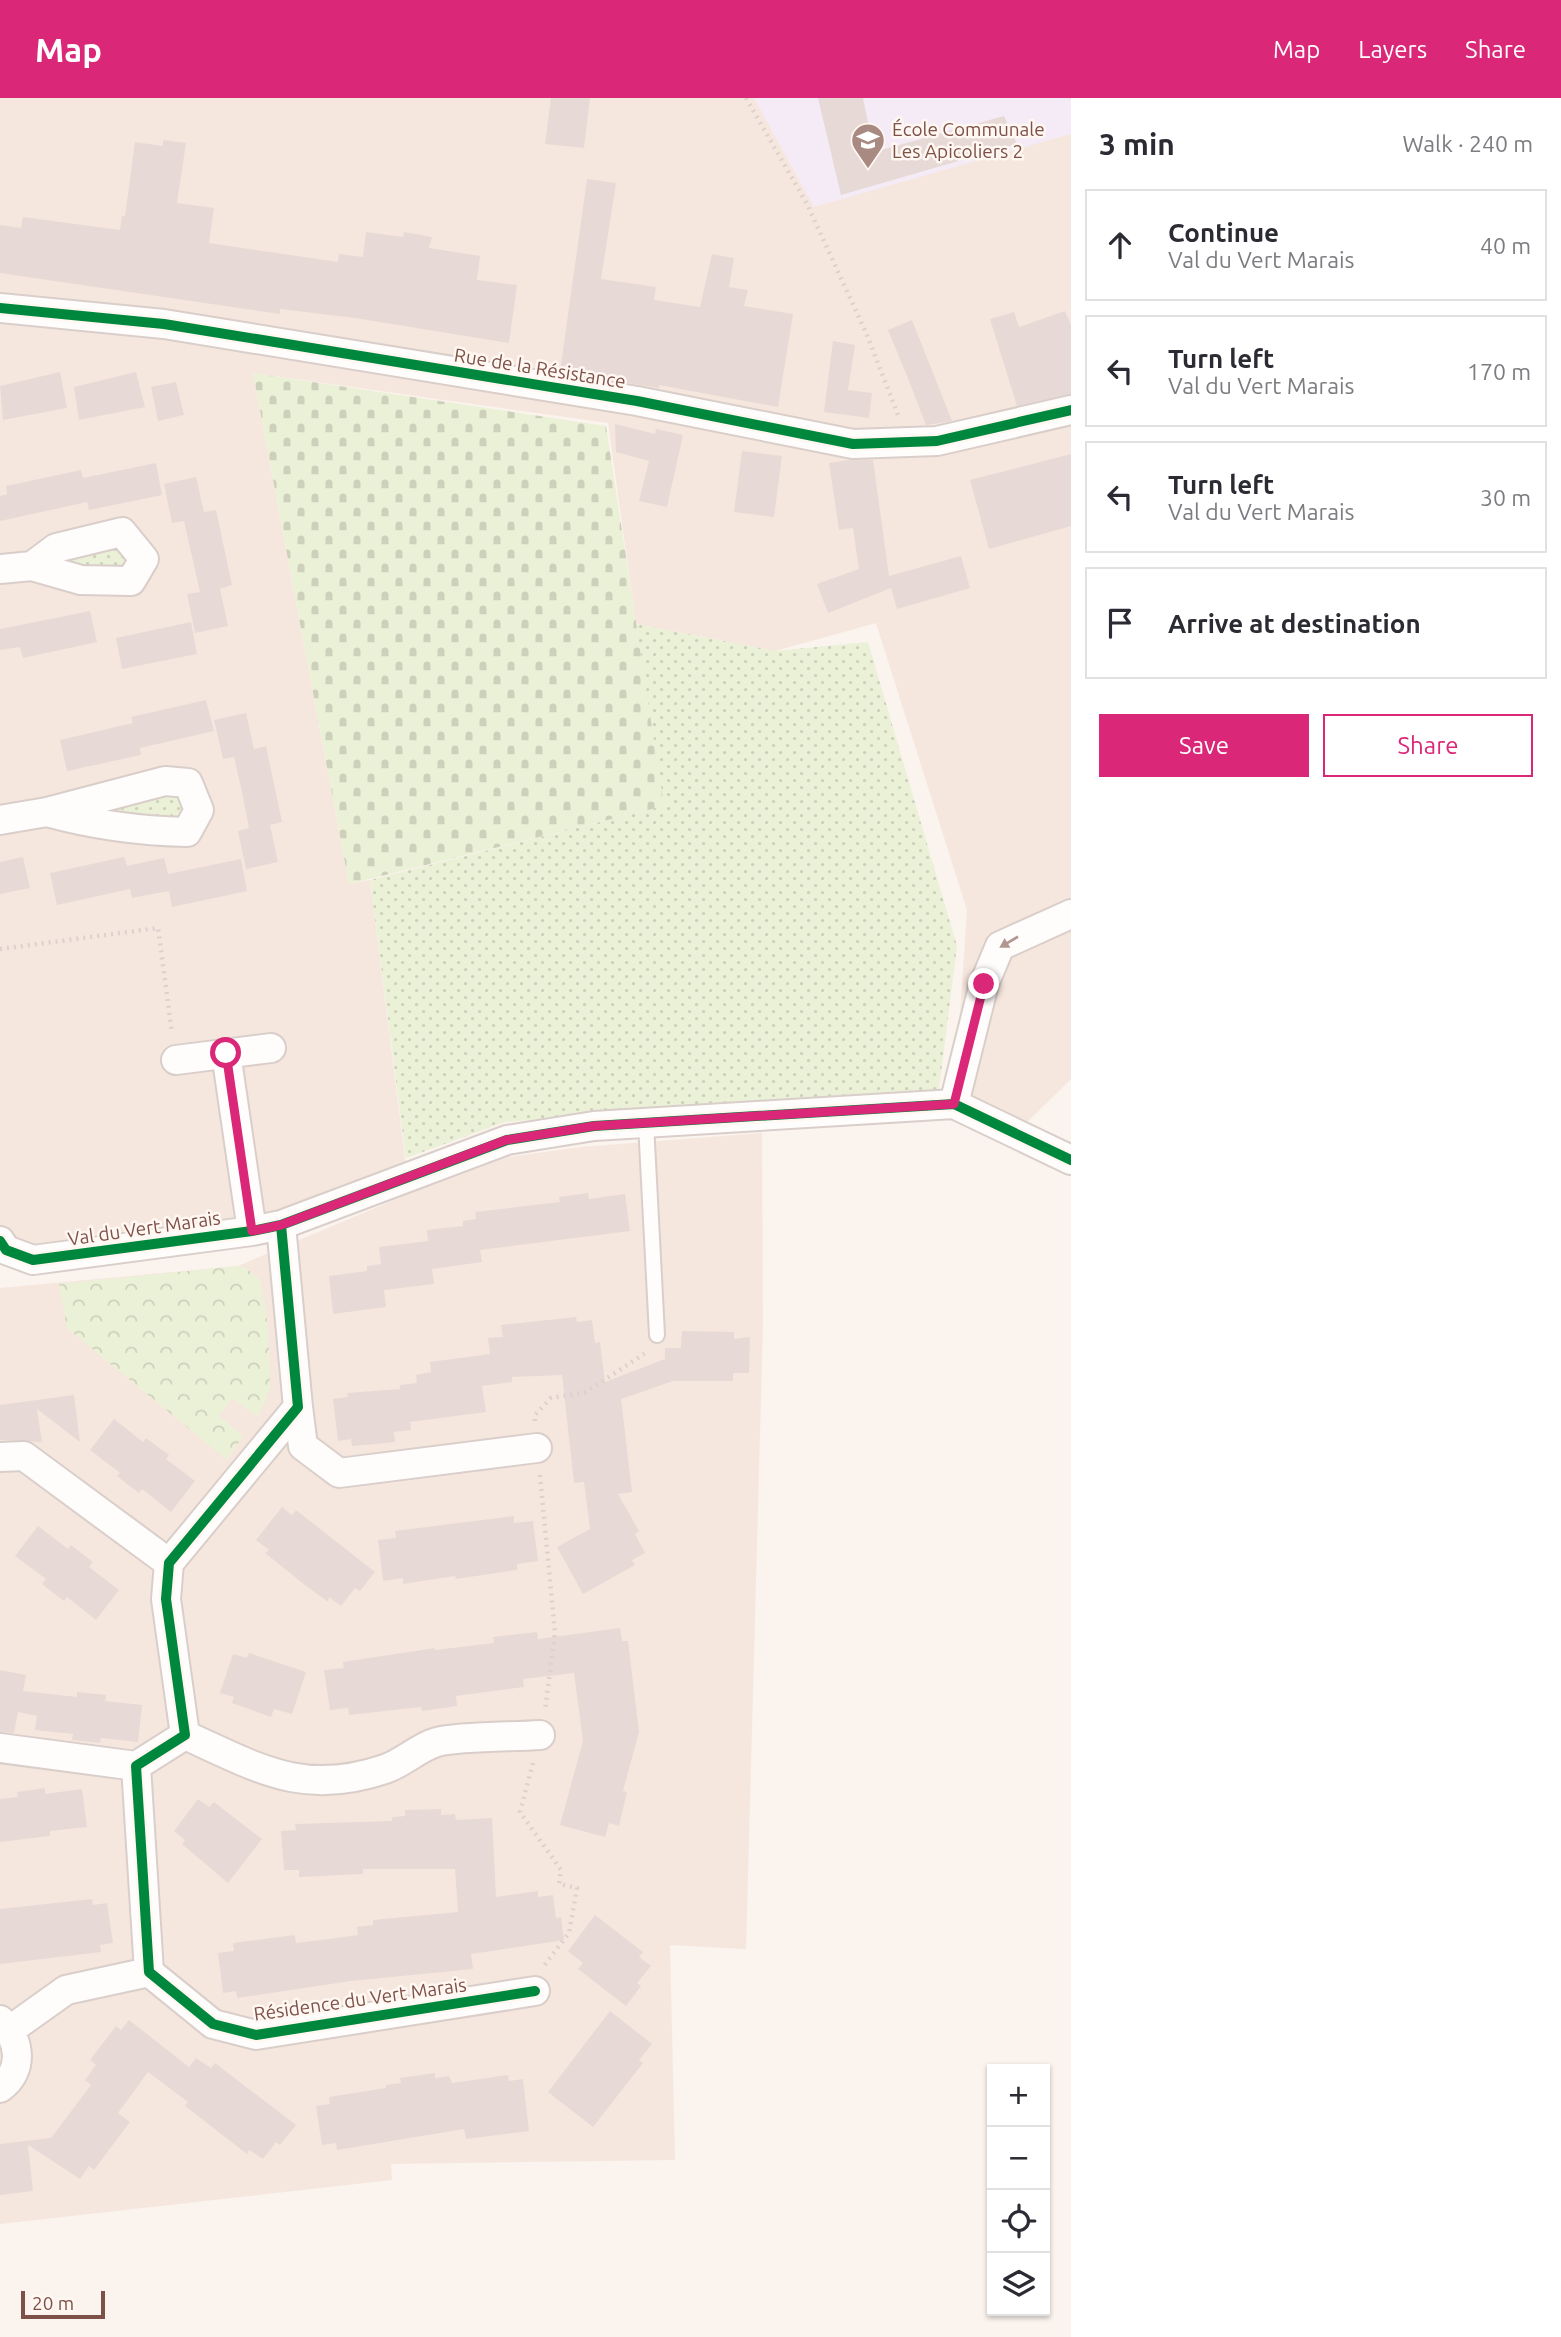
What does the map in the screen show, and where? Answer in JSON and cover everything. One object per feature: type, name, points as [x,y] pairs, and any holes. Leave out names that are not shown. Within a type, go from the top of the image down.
[{"type":"street","name":"Rue de la Résistance","points":[[0,307],[178,326],[637,401],[853,444],[937,441],[1071,410]]},
{"type":"street","points":[[0,569],[32,566]]},
{"type":"street","points":[[0,820],[47,812]]},
{"type":"street","points":[[1071,914],[1000,946],[984,984],[954,1104],[1071,1160]]},
{"type":"street","points":[[176,1060],[271,1048]]},
{"type":"street","points":[[226,1053],[252,1231]]},
{"type":"street","name":"Val du Vert Marais","points":[[0,1241],[6,1250],[33,1261],[252,1231],[281,1225],[506,1140],[594,1126],[954,1104]]},
{"type":"street","points":[[281,1225],[303,1446],[339,1472],[537,1448]]},
{"type":"street","points":[[185,1735],[166,1599],[169,1563],[298,1406]]},
{"type":"street","points":[[0,1457],[24,1456],[169,1563]]},
{"type":"street","points":[[185,1735],[270,1774],[314,1782],[357,1779],[397,1765],[437,1742],[540,1735]]},
{"type":"street","points":[[0,1748],[136,1766],[185,1735]]},
{"type":"street","points":[[0,2088],[14,2072],[18,2058],[5,2025],[66,1990],[149,1972],[136,1766]]},
{"type":"street","name":"Résidence du Vert Marais","points":[[149,1972],[214,2024],[256,2035],[535,1991]]},
{"type":"lane","points":[[646,1123],[657,1335]]},
{"type":"path","points":[[746,98],[807,204],[867,335],[909,442]]},
{"type":"path","points":[[0,949],[158,928],[176,1060]]},
{"type":"path","points":[[535,1991],[543,1967],[569,1933],[577,1888],[559,1884],[561,1870],[520,1812],[540,1735],[555,1633],[535,1415],[551,1398],[586,1392],[658,1345],[657,1335]]},
{"type":"shaded area","points":[[0,98],[1071,98],[1071,1079],[1016,1133],[954,1104],[967,910],[876,623],[775,651],[636,624],[608,423],[253,373],[349,884],[370,880],[406,1165],[252,1231],[0,1250]]},
{"type":"shaded area","name":"École Communale Les Apicoliers 2","points":[[754,98],[1068,98],[1071,101],[1071,134],[814,207]]},
{"type":"shaded area","points":[[762,1133],[763,1323],[746,1949],[670,1945],[675,2160],[391,2164],[392,2180],[0,2224],[0,1288],[238,1266],[408,1194],[508,1157],[581,1147]]},
{"type":"green space","points":[[253,373],[606,426],[664,806],[349,884]]},
{"type":"green space","points":[[118,548],[129,555],[127,568],[62,568],[61,559]]},
{"type":"green space","points":[[636,624],[775,651],[868,642],[957,946],[939,1089],[505,1122],[406,1158],[370,880],[663,806]]},
{"type":"green space","points":[[172,793],[177,795],[185,809],[180,819],[103,814],[99,808]]},
{"type":"green space","points":[[238,1266],[246,1268],[260,1280],[268,1326],[270,1388],[258,1417],[232,1398],[219,1416],[243,1436],[227,1460],[67,1328],[59,1284]]},
{"type":"building","points":[[551,98],[590,98],[584,148],[545,144]]},
{"type":"building","points":[[818,98],[863,98],[874,152],[1004,116],[1017,144],[841,195]]},
{"type":"building","points":[[163,140],[186,143],[177,203],[214,208],[209,243],[338,262],[339,254],[363,257],[366,232],[403,237],[404,232],[432,237],[429,248],[480,256],[477,280],[517,285],[509,343],[355,318],[280,309],[280,314],[0,273],[0,225],[21,228],[23,217],[120,230],[122,216],[125,216],[135,142],[163,146]]},
{"type":"building","points":[[587,179],[616,183],[601,279],[656,287],[654,300],[700,307],[712,254],[734,258],[729,287],[748,290],[744,306],[793,314],[778,407],[659,385],[659,388],[560,372]]},
{"type":"building","points":[[1065,311],[1071,325],[1071,394],[1017,406],[990,319],[1014,312],[1019,327]]},
{"type":"building","points":[[912,320],[952,421],[926,425],[888,330]]},
{"type":"building","points":[[833,341],[855,345],[848,390],[872,393],[869,418],[824,412]]},
{"type":"building","points":[[60,372],[67,408],[3,420],[0,386]]},
{"type":"building","points":[[136,372],[145,407],[79,420],[74,387]]},
{"type":"building","points":[[176,382],[184,415],[158,421],[151,387]]},
{"type":"building","points":[[615,424],[655,434],[656,429],[683,435],[667,507],[639,501],[649,461],[616,452]]},
{"type":"building","points":[[742,451],[782,456],[774,517],[734,512]]},
{"type":"building","points":[[1071,454],[1071,526],[989,549],[970,480]]},
{"type":"building","points":[[873,460],[889,576],[961,556],[970,588],[897,609],[891,588],[828,613],[817,584],[859,569],[853,528],[839,530],[829,463]]},
{"type":"building","points":[[156,463],[162,495],[89,510],[87,502],[0,521],[0,496],[7,494],[6,486],[81,470],[83,478]]},
{"type":"building","points":[[196,477],[204,512],[216,510],[232,585],[220,589],[228,626],[195,633],[187,594],[200,592],[184,521],[172,523],[164,484]]},
{"type":"building","points":[[90,611],[97,642],[23,658],[20,647],[0,650],[0,629]]},
{"type":"building","points":[[191,622],[197,654],[122,669],[116,638]]},
{"type":"building","points":[[206,700],[214,731],[140,748],[141,755],[67,771],[60,740],[133,723],[131,717]]},
{"type":"building","points":[[246,713],[254,749],[266,746],[282,822],[270,825],[278,862],[246,869],[238,831],[249,828],[242,792],[234,757],[223,759],[214,720]]},
{"type":"building","points":[[23,857],[30,888],[0,894],[0,862]]},
{"type":"building","points":[[124,857],[127,866],[164,858],[168,874],[241,859],[247,891],[172,907],[169,891],[132,898],[130,889],[57,905],[50,873]]},
{"type":"building","points":[[588,1193],[589,1199],[625,1194],[630,1231],[480,1250],[482,1262],[432,1269],[434,1284],[384,1290],[386,1307],[333,1314],[329,1276],[367,1271],[367,1266],[381,1264],[379,1247],[428,1241],[427,1230],[463,1226],[463,1221],[476,1219],[475,1212],[560,1202],[559,1197]]},
{"type":"building","points":[[576,1317],[577,1322],[592,1320],[595,1343],[600,1342],[605,1382],[665,1359],[665,1348],[681,1348],[682,1331],[734,1332],[734,1339],[750,1337],[749,1373],[733,1373],[733,1381],[673,1381],[621,1399],[632,1492],[618,1494],[639,1531],[635,1534],[645,1553],[632,1560],[635,1565],[583,1594],[557,1547],[590,1529],[584,1482],[574,1483],[562,1375],[512,1377],[512,1382],[482,1386],[486,1412],[410,1422],[411,1430],[394,1432],[395,1442],[376,1444],[352,1446],[351,1439],[338,1441],[333,1399],[348,1397],[347,1393],[400,1389],[400,1385],[417,1383],[416,1375],[431,1372],[430,1362],[490,1354],[488,1338],[503,1337],[501,1325]]},
{"type":"building","points":[[74,1395],[80,1442],[37,1409],[42,1442],[0,1440],[0,1405]]},
{"type":"building","points":[[114,1419],[143,1442],[146,1438],[169,1455],[166,1459],[195,1481],[171,1512],[142,1489],[139,1493],[127,1484],[117,1476],[120,1473],[90,1450]]},
{"type":"building","points":[[282,1507],[292,1515],[296,1510],[375,1572],[360,1591],[355,1588],[341,1606],[329,1597],[328,1602],[305,1585],[265,1553],[269,1550],[256,1540]]},
{"type":"building","points":[[514,1516],[514,1523],[533,1521],[538,1561],[517,1564],[517,1570],[456,1579],[455,1576],[403,1584],[403,1578],[383,1581],[378,1540],[396,1538],[395,1531]]},
{"type":"building","points":[[38,1526],[68,1549],[71,1545],[93,1562],[89,1567],[119,1590],[96,1620],[67,1597],[64,1601],[52,1592],[42,1584],[46,1579],[15,1556]]},
{"type":"building","points":[[620,1628],[622,1641],[628,1641],[639,1732],[623,1791],[627,1792],[619,1826],[609,1823],[605,1837],[560,1825],[583,1741],[574,1673],[523,1679],[524,1687],[456,1696],[457,1706],[349,1715],[348,1708],[330,1710],[324,1670],[344,1668],[343,1662],[435,1648],[494,1643],[493,1637],[537,1632],[538,1639]]},
{"type":"building","points":[[249,1653],[306,1672],[292,1714],[274,1709],[271,1717],[232,1703],[234,1697],[220,1693],[233,1654],[247,1658]]},
{"type":"building","points":[[0,1670],[26,1675],[23,1691],[77,1697],[77,1692],[106,1695],[105,1701],[142,1705],[138,1742],[101,1738],[100,1743],[72,1740],[73,1734],[35,1730],[37,1716],[18,1712],[14,1733],[0,1732]]},
{"type":"building","points":[[45,1788],[45,1794],[82,1789],[87,1827],[50,1831],[50,1836],[0,1842],[0,1799],[18,1797],[17,1792]]},
{"type":"building","points":[[198,1799],[209,1807],[214,1802],[262,1839],[228,1883],[182,1844],[185,1840],[174,1831]]},
{"type":"building","points":[[441,1809],[441,1815],[455,1814],[456,1820],[492,1818],[496,1897],[538,1891],[538,1897],[553,1895],[556,1918],[561,1917],[564,1940],[471,1954],[473,1969],[351,1981],[237,1998],[236,1991],[223,1993],[218,1953],[234,1951],[233,1943],[295,1935],[296,1943],[337,1938],[358,1935],[357,1927],[373,1925],[373,1920],[458,1912],[455,1869],[363,1869],[363,1874],[299,1877],[299,1870],[284,1870],[281,1831],[296,1830],[295,1824],[392,1821],[392,1817],[405,1816],[405,1810]]},
{"type":"building","points":[[92,1899],[93,1905],[107,1903],[113,1943],[100,1945],[101,1952],[0,1964],[0,1909]]},
{"type":"building","points":[[595,1915],[643,1952],[639,1957],[651,1966],[637,1983],[641,1986],[626,2006],[578,1969],[583,1963],[568,1951]]},
{"type":"building","points":[[610,2011],[652,2044],[639,2060],[643,2063],[593,2127],[548,2092]]},
{"type":"building","points":[[129,2020],[189,2067],[196,2058],[211,2068],[215,2063],[296,2125],[280,2145],[276,2142],[263,2159],[249,2150],[247,2154],[185,2106],[188,2102],[148,2072],[118,2113],[130,2122],[94,2170],[89,2166],[80,2179],[28,2145],[33,2191],[0,2195],[0,2144],[51,2138],[91,2085],[85,2080],[96,2065],[90,2060],[116,2026],[121,2030]]},
{"type":"building","points":[[435,2073],[435,2078],[449,2076],[452,2083],[508,2075],[509,2081],[523,2079],[529,2131],[466,2139],[464,2129],[337,2150],[336,2143],[322,2145],[316,2106],[330,2104],[329,2097],[386,2088],[386,2085],[401,2083],[400,2078]]},
{"type":"cycle path","points":[[0,308],[164,324],[637,401],[853,444],[937,441],[1071,410]]},
{"type":"cycle path","points":[[0,1241],[6,1250],[33,1260],[252,1231],[281,1225],[507,1140],[594,1126],[954,1104],[1071,1160]]},
{"type":"cycle path","points":[[281,1225],[298,1407],[169,1563],[166,1599],[185,1735],[136,1766],[149,1972],[213,2024],[256,2035],[535,1991]]},
{"type":"place","name":"École Communale Les Apicoliers 2","points":[[868,170]]},
{"type":"route","points":[[226,1053],[252,1231],[281,1225],[506,1140],[594,1126],[954,1104],[984,984]]}]
